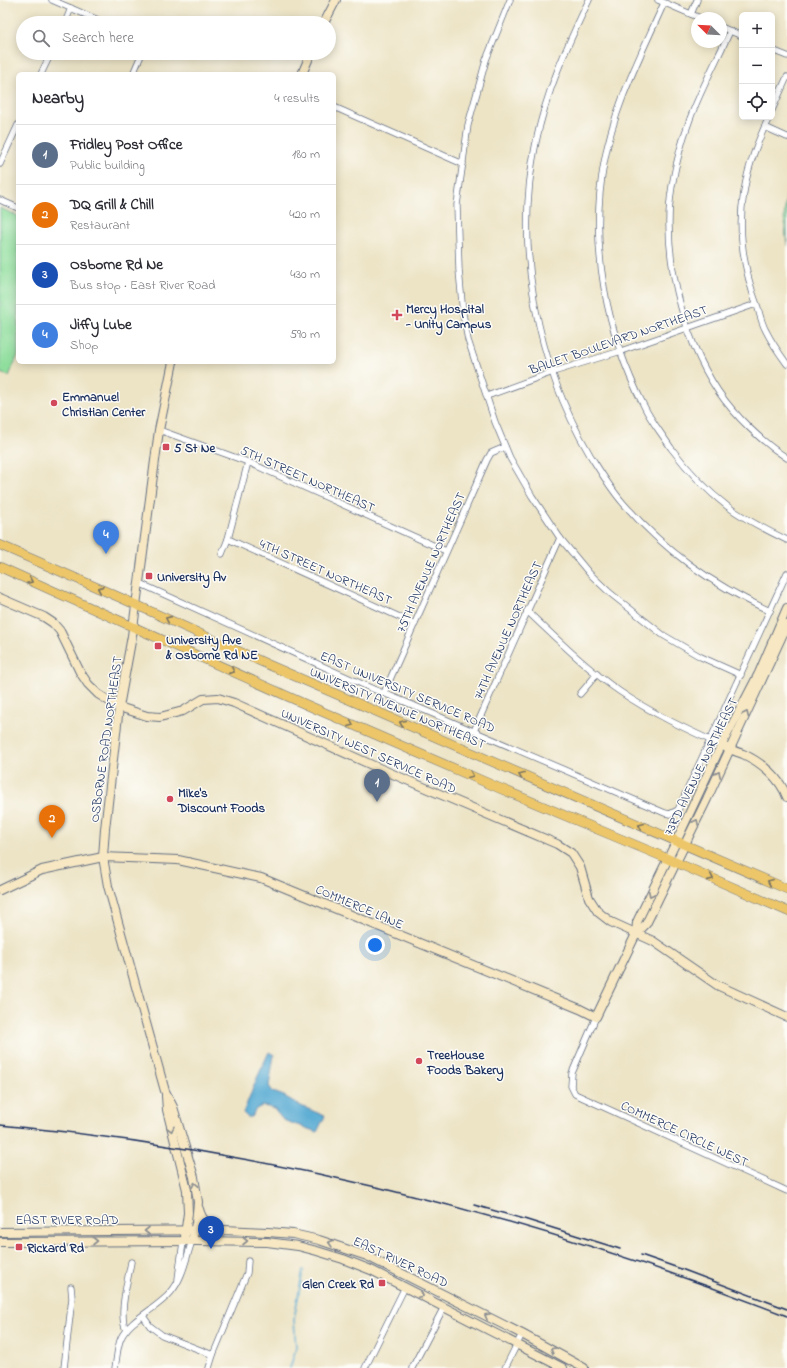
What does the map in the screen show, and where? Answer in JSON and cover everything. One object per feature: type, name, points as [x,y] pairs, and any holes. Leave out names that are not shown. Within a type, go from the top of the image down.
[{"type":"main road","name":"UNIVERSITY AVENUE NORTHEAST","points":[[0,545],[269,666],[787,889]]},
{"type":"main road","points":[[0,567],[307,705],[787,911]]},
{"type":"street","points":[[52,0],[89,16]]},
{"type":"street","points":[[328,16],[336,0]]},
{"type":"street","points":[[510,0],[486,60],[468,125],[457,205],[459,270],[463,314],[468,340],[487,396],[505,447],[532,496],[560,538],[589,573],[610,593],[658,631],[701,657],[741,675]]},
{"type":"street","points":[[589,0],[560,63],[545,102],[536,142],[530,180],[528,247],[536,309],[543,339],[562,399],[572,423],[606,480],[622,502],[659,539],[686,563],[733,593],[770,611]]},
{"type":"street","points":[[692,12],[697,0]]},
{"type":"street","points":[[691,14],[661,1],[620,103],[611,132],[604,164],[600,198],[599,236],[608,305],[613,326],[630,377],[644,407],[679,458],[695,477],[727,506],[762,528],[787,540]]},
{"type":"street","points":[[68,16],[72,8]]},
{"type":"street","points":[[727,30],[739,35]]},
{"type":"street","points":[[730,31],[690,118],[682,145],[672,187],[669,218],[670,244],[680,301],[688,328],[706,370],[727,403],[738,416],[774,450],[787,458]]},
{"type":"street","points":[[775,51],[787,56]]},
{"type":"street","points":[[42,72],[48,60]]},
{"type":"street","points":[[134,72],[139,60]]},
{"type":"street","points":[[303,72],[308,60]]},
{"type":"street","points":[[775,103],[787,77]]},
{"type":"street","points":[[336,108],[463,164]]},
{"type":"street","points":[[768,120],[755,149],[748,170],[741,216],[742,241],[748,278],[765,329],[787,364]]},
{"type":"street","points":[[765,127],[787,137]]},
{"type":"street","points":[[0,164],[16,129]]},
{"type":"street","points":[[0,200],[16,207]]},
{"type":"street","name":"BALLET BOULEVARD NORTHEAST","points":[[487,396],[553,372],[621,351],[756,304]]},
{"type":"street","name":"OSBORNE ROAD NORTHEAST","points":[[173,364],[159,430],[133,626],[119,707],[103,857],[108,886],[165,1091],[167,1110],[187,1190],[188,1213],[183,1242]]},
{"type":"street","name":"5TH STREET NORTHEAST","points":[[159,430],[248,462],[446,551]]},
{"type":"street","name":"75TH AVENUE NORTHEAST","points":[[384,693],[487,460],[491,453],[505,447]]},
{"type":"street","points":[[222,554],[228,539],[248,462]]},
{"type":"street","name":"74TH AVENUE NORTHEAST","points":[[474,731],[560,538]]},
{"type":"street","name":"4TH STREET NORTHEAST","points":[[228,539],[415,624]]},
{"type":"street","name":"73RD AVENUE NORTHEAST","points":[[670,814],[678,810],[787,573]]},
{"type":"street","name":"EAST UNIVERSITY SERVICE ROAD","points":[[139,583],[373,689],[670,814]]},
{"type":"street","name":"UNIVERSITY WEST SERVICE ROAD","points":[[0,598],[44,617],[53,623],[60,631],[80,672],[88,684],[98,694],[119,707],[147,716],[160,717],[183,710],[203,699],[218,698],[234,703],[374,766],[556,844],[571,853],[580,867],[589,898],[598,912],[611,922],[653,941],[717,985],[787,1018]]},
{"type":"street","name":"73RD AVENUE NORTHEAST","points":[[575,1094],[571,1086],[572,1073],[596,1017],[636,934],[637,922],[672,861],[721,745],[759,673],[787,608]]},
{"type":"street","points":[[527,611],[596,674],[645,707],[670,721],[730,750],[744,755],[766,769],[777,779],[787,797]]},
{"type":"street","name":"73RD AVENUE NORTHEAST","points":[[680,844],[730,750],[787,625]]},
{"type":"street","points":[[580,694],[596,674]]},
{"type":"street","name":"COMMERCE LANE","points":[[0,890],[42,870],[103,857],[178,860],[261,878],[596,1017]]},
{"type":"street","name":"OSBORNE ROAD NORTHEAST","points":[[165,1091],[173,1107],[194,1177],[198,1202],[195,1231],[192,1241]]},
{"type":"street","name":"COMMERCE CIRCLE WEST","points":[[575,1094],[787,1192]]},
{"type":"street","points":[[198,1202],[204,1221],[212,1226],[224,1230]]},
{"type":"street","name":"EAST RIVER ROAD","points":[[0,1232],[224,1230],[279,1232],[307,1237],[340,1246],[367,1256],[399,1271],[522,1334],[584,1368]]},
{"type":"street","points":[[115,1368],[119,1343],[126,1330],[168,1296],[178,1281],[185,1266],[192,1241]]},
{"type":"street","name":"EAST RIVER ROAD","points":[[0,1242],[192,1241],[253,1242],[298,1246],[343,1259],[371,1270],[404,1291],[444,1307],[563,1368]]},
{"type":"street","points":[[178,1281],[178,1271],[183,1242]]},
{"type":"street","points":[[210,1368],[213,1355],[247,1272],[248,1261]]},
{"type":"street","points":[[126,1330],[122,1316],[130,1262]]},
{"type":"street","points":[[64,1368],[72,1298],[71,1287]]},
{"type":"street","points":[[365,1368],[404,1291]]},
{"type":"street","points":[[412,1368],[444,1307]]},
{"type":"street","points":[[143,1316],[150,1326],[162,1335],[213,1355]]},
{"type":"street","points":[[505,1368],[522,1334]]},
{"type":"green space","points":[[787,190],[787,246],[784,217]]},
{"type":"green space","points":[[0,208],[16,215],[16,360],[9,376],[0,373]]},
{"type":"water","points":[[269,1052],[274,1055],[269,1086],[273,1092],[325,1116],[317,1132],[283,1120],[274,1109],[268,1107],[262,1106],[256,1109],[251,1117],[247,1117],[243,1113]]},
{"type":"waterway","points":[[290,1368],[296,1348],[294,1319],[303,1270]]},
{"type":"railway","points":[[0,1125],[101,1136],[201,1151],[301,1170],[400,1193],[498,1219],[595,1248],[692,1280],[787,1316]]},
{"type":"railway","points":[[474,1205],[620,1249]]},
{"type":"railway","points":[[641,1255],[787,1309]]},
{"type":"place","name":"Mercy Hospital - Unity Campus","points":[[397,315]]},
{"type":"place","name":"Emmanuel Christian Center","points":[[54,403]]},
{"type":"place","name":"5 St Ne","points":[[166,447]]},
{"type":"place","name":"Jiffy Lube","points":[[106,554]]},
{"type":"place","name":"University Av","points":[[149,576]]},
{"type":"place","name":"University Ave & Osborne Rd NE","points":[[158,646]]},
{"type":"place","name":"Mike's Discount Foods","points":[[170,799]]},
{"type":"place","name":"Fridley Post Office","points":[[377,802]]},
{"type":"place","name":"DQ Grill & Chill","points":[[52,838]]},
{"type":"place","name":"TreeHouse Foods Bakery","points":[[419,1061]]},
{"type":"place","name":"Rickard Rd","points":[[19,1247]]},
{"type":"place","name":"Osborne Rd Ne","points":[[211,1249]]},
{"type":"place","name":"Glen Creek Rd","points":[[382,1283]]}]
